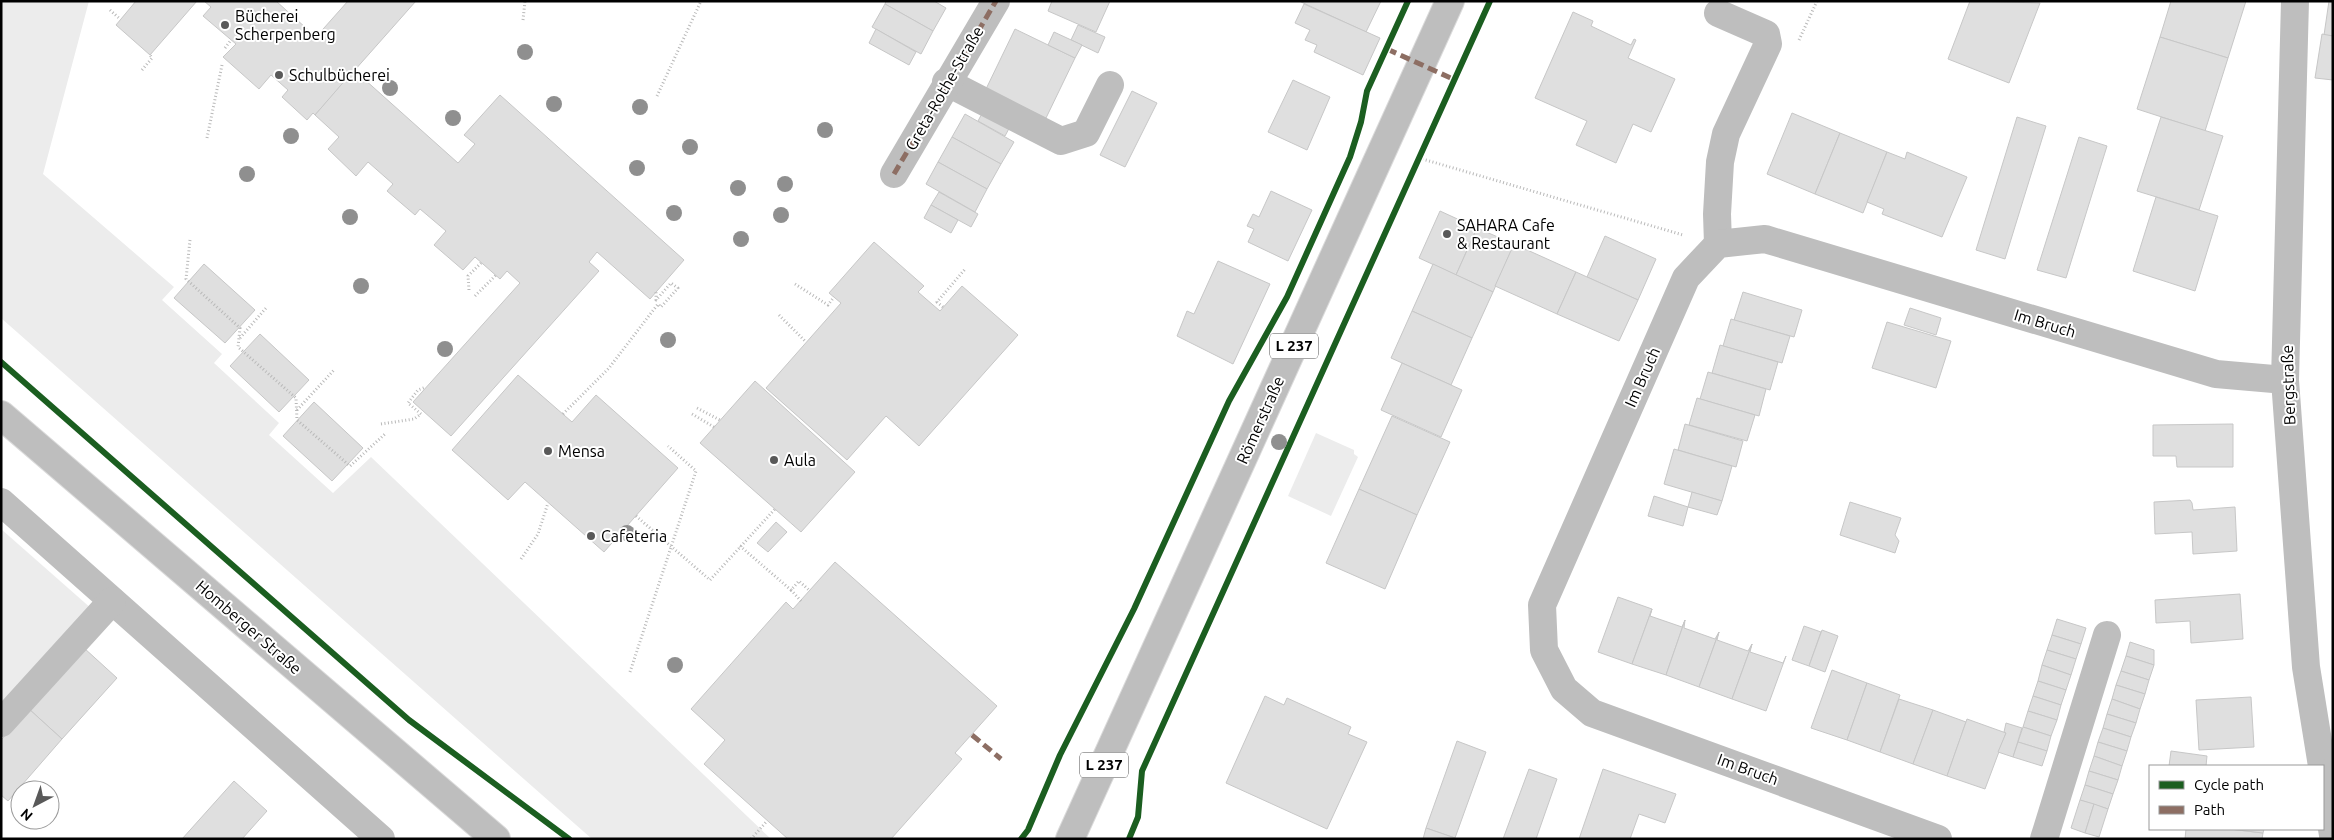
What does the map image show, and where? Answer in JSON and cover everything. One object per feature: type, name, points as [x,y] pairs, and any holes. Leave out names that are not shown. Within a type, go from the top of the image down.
[{"type":"street","name":"Greta-Rothe-Straße","points":[[894,174],[946,82],[996,1]]},
{"type":"street","name":"Römerstraße","points":[[1070,839],[1450,1]]},
{"type":"street","name":"Bergstraße","points":[[2295,1],[2285,380],[2306,667],[2322,765]]},
{"type":"street","points":[[1718,13],[1766,34],[1768,44],[1726,134],[1720,162],[1717,214],[1718,244]]},
{"type":"street","points":[[946,82],[1061,141],[1086,133],[1110,85]]},
{"type":"street","name":"Im Bruch","points":[[1938,839],[1592,713],[1564,689],[1544,650],[1542,605],[1686,278],[1718,244],[1764,239],[2216,374],[2285,380]]},
{"type":"street","name":"Homberger Straße","points":[[1,415],[496,839]]},
{"type":"street","points":[[1,502],[381,839]]},
{"type":"street","points":[[1,723],[112,601]]},
{"type":"street","points":[[2044,839],[2107,635]]},
{"type":"street","points":[[2324,779],[2333,835]]},
{"type":"path","points":[[523,20],[525,1]]},
{"type":"path","points":[[657,96],[702,1]]},
{"type":"path","points":[[110,10],[120,19]]},
{"type":"path","points":[[225,48],[231,40]]},
{"type":"path","points":[[142,70],[152,58],[150,55]]},
{"type":"path","points":[[207,138],[222,65]]},
{"type":"path","points":[[1419,158],[1718,244]]},
{"type":"path","points":[[190,240],[186,279],[240,328],[238,347],[296,398],[298,420],[350,466],[385,434]]},
{"type":"path","points":[[469,290],[468,276],[482,262]]},
{"type":"path","points":[[943,307],[936,302],[966,268]]},
{"type":"path","points":[[475,296],[496,275]]},
{"type":"path","points":[[563,414],[609,368],[658,304],[661,308],[678,288],[671,282],[656,300],[656,292]]},
{"type":"path","points":[[795,284],[828,305],[834,297]]},
{"type":"path","points":[[239,338],[266,308]]},
{"type":"path","points":[[779,315],[806,342]]},
{"type":"path","points":[[297,410],[334,370]]},
{"type":"path","points":[[381,424],[414,419],[421,414],[408,402],[418,390],[426,387]]},
{"type":"path","points":[[697,408],[720,420]]},
{"type":"path","points":[[692,414],[714,427]]},
{"type":"path","points":[[630,672],[696,472],[668,446]]},
{"type":"path","points":[[520,559],[538,534],[548,503]]},
{"type":"path","points":[[636,516],[710,580],[775,509]]},
{"type":"path","points":[[740,546],[801,601]]},
{"type":"path","points":[[791,590],[799,581],[810,591]]},
{"type":"path","points":[[751,839],[767,820]]},
{"type":"shaded area","points":[[1,1],[89,1],[43,174],[174,287],[162,300],[222,354],[214,363],[279,423],[269,435],[333,493],[371,457],[771,839],[592,839],[1,318]]},
{"type":"shaded area","points":[[1316,433],[1354,450],[1354,454],[1358,457],[1331,516],[1288,496]]},
{"type":"shaded area","points":[[1,529],[93,610],[1,713]]},
{"type":"building","points":[[136,1],[197,1],[150,55],[116,25]]},
{"type":"building","points":[[204,1],[276,1],[316,37],[348,1],[416,1],[315,115],[313,113],[307,120],[282,97],[288,90],[271,75],[259,89],[223,57],[236,44],[203,16],[211,7]]},
{"type":"building","points":[[886,1],[934,1],[946,8],[933,31],[885,4]]},
{"type":"building","points":[[1052,1],[1110,1],[1096,32],[1048,11]]},
{"type":"building","points":[[1299,1],[1381,1],[1366,32]]},
{"type":"building","points":[[1970,1],[2040,3],[2009,83],[1948,59]]},
{"type":"building","points":[[2171,1],[2246,1],[2228,58],[2160,37]]},
{"type":"building","points":[[2329,1],[2333,1],[2333,36],[2324,35]]},
{"type":"building","points":[[885,4],[933,31],[921,54],[872,27]]},
{"type":"building","points":[[1304,4],[1380,38],[1363,75],[1314,52],[1317,45],[1305,40],[1310,30],[1295,23]]},
{"type":"building","points":[[1573,12],[1593,21],[1591,26],[1631,45],[1634,39],[1636,40],[1628,58],[1675,79],[1651,132],[1633,124],[1616,163],[1576,145],[1587,121],[1535,98]]},
{"type":"building","points":[[1078,25],[1105,37],[1098,53],[1071,40]]},
{"type":"building","points":[[876,29],[916,52],[909,65],[869,43]]},
{"type":"building","points":[[1015,29],[1075,58],[1046,118],[986,89]]},
{"type":"building","points":[[1054,32],[1082,45],[1075,58],[1048,45]]},
{"type":"building","points":[[2322,34],[2333,36],[2333,80],[2315,78]]},
{"type":"building","points":[[2160,37],[2228,58],[2205,131],[2137,109]]},
{"type":"building","points":[[354,70],[458,163],[475,144],[464,135],[500,95],[684,260],[650,299],[597,252],[589,262],[599,271],[451,436],[413,402],[520,283],[507,271],[500,279],[475,257],[463,270],[434,245],[446,231],[420,209],[415,215],[387,191],[393,184],[368,162],[356,176],[328,149],[339,137],[315,115]]},
{"type":"building","points":[[1293,80],[1330,97],[1307,150],[1268,132]]},
{"type":"building","points":[[1132,91],[1157,103],[1125,167],[1100,155]]},
{"type":"building","points":[[985,108],[1012,123],[1005,136],[978,121]]},
{"type":"building","points":[[1792,113],[1840,133],[1815,194],[1767,174]]},
{"type":"building","points":[[965,114],[1014,142],[1001,164],[952,137]]},
{"type":"building","points":[[2017,117],[2046,126],[2005,259],[1976,250]]},
{"type":"building","points":[[2161,117],[2223,136],[2199,210],[2137,191]]},
{"type":"building","points":[[1840,133],[1887,152],[1863,213],[1815,194]]},
{"type":"building","points":[[952,137],[1001,164],[987,189],[938,162]]},
{"type":"building","points":[[2079,137],[2107,146],[2066,278],[2037,270]]},
{"type":"building","points":[[1887,152],[1905,159],[1907,152],[1967,177],[1942,237],[1882,214],[1884,209],[1867,202]]},
{"type":"building","points":[[938,162],[987,189],[975,212],[926,184]]},
{"type":"building","points":[[1271,191],[1312,210],[1288,261],[1248,242],[1254,229],[1247,226],[1253,214],[1259,217]]},
{"type":"building","points":[[939,192],[978,214],[971,227],[931,205]]},
{"type":"building","points":[[2156,197],[2218,216],[2195,291],[2133,271]]},
{"type":"building","points":[[931,205],[958,220],[951,233],[924,218]]},
{"type":"building","points":[[1440,211],[1477,228],[1456,275],[1419,258]]},
{"type":"building","points":[[1477,228],[1514,244],[1493,292],[1456,275]]},
{"type":"building","points":[[1605,236],[1656,259],[1638,300],[1587,277]]},
{"type":"building","points":[[874,242],[924,286],[918,292],[940,311],[962,286],[1018,335],[919,446],[886,416],[847,460],[766,388],[841,303],[829,293]]},
{"type":"building","points":[[1514,244],[1576,272],[1557,314],[1495,286]]},
{"type":"building","points":[[1218,261],[1270,284],[1233,364],[1177,336],[1187,311],[1194,314]]},
{"type":"building","points":[[204,264],[255,310],[225,343],[174,298]]},
{"type":"building","points":[[1433,264],[1493,292],[1472,338],[1412,311]]},
{"type":"building","points":[[1576,272],[1638,300],[1619,341],[1557,314]]},
{"type":"building","points":[[1743,292],[1802,310],[1794,337],[1734,320]]},
{"type":"building","points":[[1910,308],[1941,318],[1936,335],[1904,325]]},
{"type":"building","points":[[1412,311],[1472,338],[1451,385],[1391,358]]},
{"type":"building","points":[[1731,319],[1790,336],[1782,363],[1723,346]]},
{"type":"building","points":[[1887,322],[1951,341],[1936,388],[1872,368]]},
{"type":"building","points":[[260,334],[309,380],[279,412],[230,366]]},
{"type":"building","points":[[1720,345],[1778,362],[1770,390],[1712,373]]},
{"type":"building","points":[[1402,363],[1462,390],[1441,437],[1381,410]]},
{"type":"building","points":[[1708,372],[1766,389],[1759,416],[1700,399]]},
{"type":"building","points":[[518,375],[572,422],[596,395],[678,468],[604,552],[525,482],[508,500],[452,450]]},
{"type":"building","points":[[755,381],[855,472],[801,532],[700,443]]},
{"type":"building","points":[[1697,398],[1755,415],[1747,441],[1689,425]]},
{"type":"building","points":[[314,402],[363,448],[332,481],[283,436]]},
{"type":"building","points":[[1392,416],[1450,442],[1417,515],[1359,489]]},
{"type":"building","points":[[1685,424],[1743,441],[1736,467],[1678,450]]},
{"type":"building","points":[[2233,424],[2233,467],[2177,467],[2176,456],[2153,456],[2153,425]]},
{"type":"building","points":[[1674,449],[1732,466],[1722,501],[1664,484]]},
{"type":"building","points":[[1359,489],[1417,515],[1385,589],[1326,563]]},
{"type":"building","points":[[1692,492],[1722,501],[1717,515],[1688,507]]},
{"type":"building","points":[[1654,496],[1688,507],[1683,526],[1648,516]]},
{"type":"building","points":[[2190,500],[2193,510],[2235,507],[2237,551],[2193,554],[2192,532],[2155,534],[2154,502]]},
{"type":"building","points":[[1850,502],[1901,518],[1895,535],[1899,541],[1895,553],[1840,535]]},
{"type":"building","points":[[776,522],[787,532],[768,552],[757,543]]},
{"type":"building","points":[[835,562],[997,706],[955,753],[962,759],[891,839],[788,839],[704,764],[725,740],[691,709],[786,602],[793,609]]},
{"type":"building","points":[[2240,594],[2243,639],[2191,643],[2190,621],[2156,623],[2155,600]]},
{"type":"building","points":[[1618,597],[1652,609],[1632,664],[1598,652]]},
{"type":"building","points":[[1652,609],[1650,616],[1682,627],[1685,620],[1666,675],[1632,664]]},
{"type":"building","points":[[2057,619],[2086,628],[2081,644],[2052,635]]},
{"type":"building","points":[[1685,620],[1684,628],[1715,639],[1719,632],[1699,687],[1666,675]]},
{"type":"building","points":[[1804,626],[1821,632],[1809,666],[1792,660]]},
{"type":"building","points":[[1822,630],[1838,636],[1825,672],[1809,666]]},
{"type":"building","points":[[1719,632],[1717,640],[1748,651],[1752,644],[1732,699],[1699,687]]},
{"type":"building","points":[[2052,635],[2081,644],[2076,659],[2047,650]]},
{"type":"building","points":[[2130,642],[2154,650],[2154,665],[2126,656]]},
{"type":"building","points":[[1752,644],[1750,652],[1783,663],[1786,656],[1766,711],[1732,699]]},
{"type":"building","points":[[84,648],[117,678],[62,739],[29,709]]},
{"type":"building","points":[[2047,650],[2076,659],[2071,675],[2042,665]]},
{"type":"building","points":[[2126,656],[2154,665],[2149,680],[2121,671]]},
{"type":"building","points":[[2042,665],[2071,675],[2066,690],[2038,681]]},
{"type":"building","points":[[1832,670],[1867,683],[1847,740],[1811,728]]},
{"type":"building","points":[[2121,671],[2149,680],[2145,694],[2116,685]]},
{"type":"building","points":[[2038,681],[2066,690],[2061,705],[2033,696]]},
{"type":"building","points":[[1867,683],[1900,695],[1880,752],[1847,740]]},
{"type":"building","points":[[2116,685],[2145,694],[2140,709],[2112,699]]},
{"type":"building","points":[[1265,696],[1284,705],[1287,698],[1351,727],[1348,734],[1367,742],[1327,829],[1226,783]]},
{"type":"building","points":[[2033,696],[2061,705],[2057,720],[2028,711]]},
{"type":"building","points":[[2251,697],[2254,747],[2199,750],[2196,700]]},
{"type":"building","points":[[1899,699],[1933,710],[1913,764],[1880,752]]},
{"type":"building","points":[[2112,699],[2140,709],[2136,723],[2107,714]]},
{"type":"building","points":[[29,709],[62,739],[26,780],[10,780],[10,799],[8,801],[1,795],[1,740]]},
{"type":"building","points":[[1933,710],[1966,722],[1947,776],[1913,764]]},
{"type":"building","points":[[2028,711],[2057,720],[2051,736],[2023,727]]},
{"type":"building","points":[[2107,714],[2136,723],[2131,737],[2103,728]]},
{"type":"building","points":[[1967,719],[2006,733],[1985,789],[1947,776]]},
{"type":"building","points":[[2006,723],[2022,728],[2013,757],[1998,752],[2006,733],[2004,732]]},
{"type":"building","points":[[2023,727],[2051,736],[2047,751],[2018,742]]},
{"type":"building","points":[[2103,728],[2131,737],[2127,751],[2098,742]]},
{"type":"building","points":[[1457,741],[1486,752],[1455,838],[1426,828]]},
{"type":"building","points":[[2018,742],[2047,751],[2042,766],[2013,757]]},
{"type":"building","points":[[2098,742],[2127,751],[2122,766],[2094,756]]},
{"type":"building","points":[[2171,751],[2207,756],[2206,765],[2169,765]]},
{"type":"building","points":[[2094,756],[2122,766],[2118,780],[2089,771]]},
{"type":"building","points":[[1529,769],[1557,779],[1536,839],[1503,839]]},
{"type":"building","points":[[1603,769],[1676,794],[1665,823],[1639,814],[1630,839],[1579,839]]},
{"type":"building","points":[[2089,771],[2118,780],[2113,794],[2085,785]]},
{"type":"building","points":[[234,781],[267,811],[242,839],[182,839]]},
{"type":"building","points":[[2085,785],[2113,794],[2108,809],[2080,800]]},
{"type":"building","points":[[2080,800],[2094,804],[2085,833],[2071,828]]},
{"type":"building","points":[[2094,804],[2108,809],[2099,837],[2085,833]]},
{"type":"building","points":[[1426,828],[1455,838],[1423,839]]},
{"type":"building","points":[[2186,830],[2238,830],[2263,833],[2262,839],[2185,839]]},
{"type":"building","points":[[2238,830],[2264,830],[2263,833]]},
{"type":"marked path","points":[[894,174],[996,1]]},
{"type":"marked path","points":[[1387,49],[1455,80]]},
{"type":"marked path","points":[[972,735],[1001,759]]},
{"type":"cycle path","points":[[1021,839],[1028,830],[1060,755],[1134,609],[1229,401],[1287,297],[1350,157],[1361,122],[1367,91],[1408,1]]},
{"type":"cycle path","points":[[1129,839],[1138,817],[1142,771],[1490,1]]},
{"type":"cycle path","points":[[1,362],[409,720],[569,839]]},
{"type":"place","name":"Bücherei Scherpenberg","points":[[225,25]]},
{"type":"place","name":"Schulbücherei","points":[[279,75]]},
{"type":"place","name":"SAHARA Cafe & Restaurant","points":[[1447,234]]},
{"type":"place","name":"Mensa","points":[[548,451]]},
{"type":"place","name":"Aula","points":[[774,460]]},
{"type":"place","name":"Cafeteria","points":[[591,536]]}]
